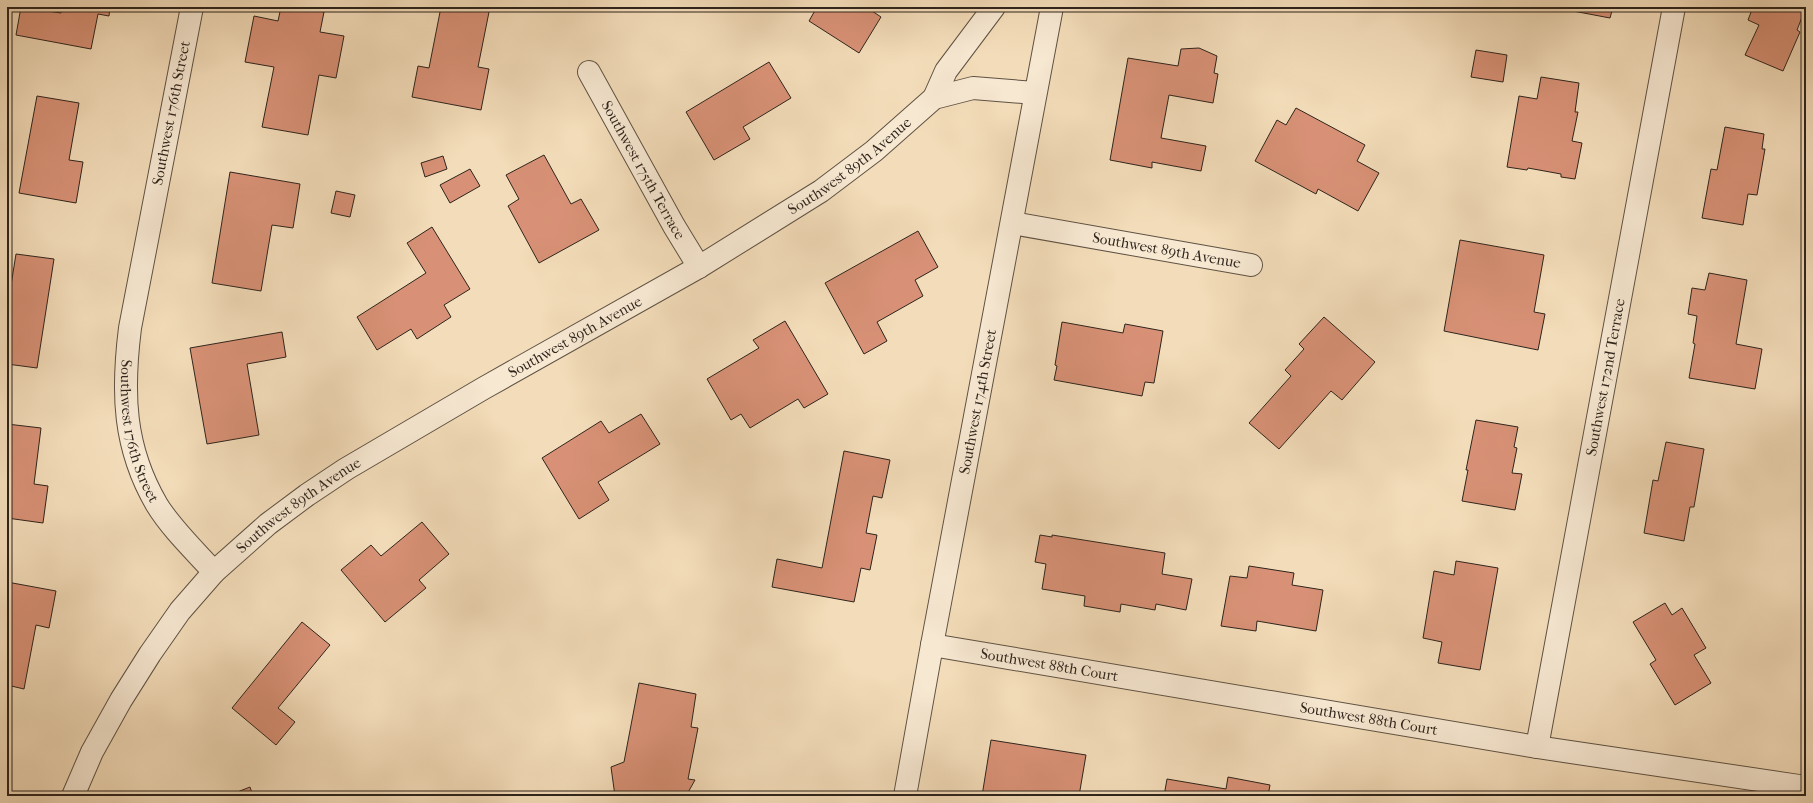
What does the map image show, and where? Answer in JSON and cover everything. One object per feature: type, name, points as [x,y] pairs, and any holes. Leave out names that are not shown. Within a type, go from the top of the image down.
[{"type":"street","name":"Southwest 176th Street","points":[[192,7],[130,328],[126,360],[126,408],[130,442],[142,476],[157,506],[214,572]]},
{"type":"street","name":"Southwest 89th Avenue","points":[[214,572],[268,524],[307,495],[346,469],[484,388],[699,266],[821,191],[874,151],[934,98],[946,71],[994,7]]},
{"type":"street","name":"Southwest 174th Street","points":[[906,796],[932,645],[1052,7]]},
{"type":"street","name":"Southwest 172nd Terrace","points":[[1537,747],[1674,7]]},
{"type":"street","name":"Southwest 175th Terrace","points":[[589,72],[674,226],[699,266]]},
{"type":"street","name":"Southwest 89th Avenue","points":[[934,98],[973,88],[1035,93]]},
{"type":"street","name":"Southwest 89th Avenue","points":[[1012,223],[1251,265]]},
{"type":"street","points":[[73,796],[92,752],[121,700],[150,654],[180,611],[214,572]]},
{"type":"street","name":"Southwest 88th Court","points":[[932,645],[1537,747],[1806,787]]},
{"type":"building","points":[[21,7],[61,13],[62,7],[110,7],[109,16],[98,14],[91,49],[16,35]]},
{"type":"building","points":[[281,7],[296,7],[324,12],[320,32],[344,36],[336,78],[319,75],[308,135],[262,127],[274,67],[245,62],[254,16],[278,21]]},
{"type":"building","points":[[441,7],[490,7],[478,67],[489,69],[481,110],[412,97],[418,66],[429,68]]},
{"type":"building","points":[[817,7],[870,7],[869,9],[881,17],[859,53],[809,21]]},
{"type":"building","points":[[1552,7],[1613,7],[1610,18]]},
{"type":"building","points":[[1753,7],[1806,7],[1797,30],[1800,32],[1783,71],[1745,55],[1759,25],[1748,20]]},
{"type":"building","points":[[1199,48],[1217,56],[1214,73],[1218,74],[1213,103],[1169,95],[1161,138],[1206,146],[1201,171],[1152,162],[1152,168],[1110,160],[1128,58],[1178,66],[1181,49]]},
{"type":"building","points":[[1476,50],[1507,55],[1503,82],[1471,77]]},
{"type":"building","points":[[769,62],[791,98],[743,127],[750,139],[714,160],[686,112]]},
{"type":"building","points":[[1541,77],[1579,83],[1575,112],[1578,112],[1572,141],[1582,143],[1575,179],[1561,177],[1561,174],[1528,168],[1527,170],[1507,167],[1519,96],[1537,99]]},
{"type":"building","points":[[37,96],[79,103],[69,160],[83,162],[76,203],[19,193]]},
{"type":"building","points":[[1296,108],[1365,145],[1357,161],[1379,173],[1358,211],[1318,189],[1316,194],[1255,161],[1277,120],[1286,125]]},
{"type":"building","points":[[1725,127],[1764,134],[1762,149],[1765,149],[1757,195],[1748,194],[1743,225],[1702,218],[1711,169],[1717,170]]},
{"type":"building","points":[[544,155],[571,204],[581,199],[599,230],[539,263],[508,206],[519,199],[506,175]]},
{"type":"building","points":[[443,156],[447,169],[425,177],[421,163]]},
{"type":"building","points":[[470,169],[480,186],[450,203],[440,185]]},
{"type":"building","points":[[230,172],[300,184],[293,228],[272,225],[261,291],[212,283]]},
{"type":"building","points":[[336,191],[355,195],[350,217],[331,213]]},
{"type":"building","points":[[432,227],[470,289],[444,305],[451,317],[417,339],[411,329],[377,350],[357,317],[426,273],[407,243]]},
{"type":"building","points":[[918,231],[938,267],[915,280],[923,296],[877,322],[887,341],[864,354],[825,283]]},
{"type":"building","points":[[1460,240],[1544,255],[1534,312],[1545,314],[1538,350],[1444,331]]},
{"type":"building","points":[[16,254],[54,259],[37,368],[7,364],[7,310]]},
{"type":"building","points":[[1709,273],[1747,280],[1736,344],[1762,349],[1755,389],[1689,378],[1695,344],[1693,343],[1697,316],[1688,314],[1692,288],[1705,290]]},
{"type":"building","points":[[1324,317],[1375,362],[1342,400],[1331,391],[1279,449],[1249,423],[1291,376],[1285,370],[1304,349],[1299,344]]},
{"type":"building","points":[[785,321],[828,394],[804,408],[798,399],[750,428],[741,414],[731,420],[707,379],[759,348],[753,340]]},
{"type":"building","points":[[1062,322],[1123,333],[1125,324],[1163,331],[1154,383],[1145,382],[1142,396],[1054,380]]},
{"type":"building","points":[[282,332],[286,357],[247,364],[259,435],[207,444],[190,348]]},
{"type":"building","points":[[641,414],[660,444],[598,482],[609,500],[579,519],[542,458],[601,421],[609,433]]},
{"type":"building","points":[[1476,420],[1518,427],[1514,447],[1517,448],[1512,473],[1522,474],[1515,510],[1462,501],[1468,470],[1466,470]]},
{"type":"building","points":[[7,424],[41,428],[34,484],[48,486],[43,523],[7,518]]},
{"type":"building","points":[[1666,442],[1704,449],[1694,507],[1690,507],[1684,541],[1644,533],[1653,480],[1658,481]]},
{"type":"building","points":[[844,451],[890,460],[882,498],[873,496],[866,533],[877,535],[870,570],[861,568],[854,602],[772,587],[777,559],[822,568]]},
{"type":"building","points":[[422,522],[449,554],[419,580],[426,588],[385,622],[341,570],[371,545],[381,556]]},
{"type":"building","points":[[1040,535],[1052,537],[1052,535],[1165,553],[1162,574],[1192,579],[1186,610],[1156,604],[1155,610],[1121,604],[1120,612],[1084,606],[1085,596],[1042,589],[1046,564],[1035,562]]},
{"type":"building","points":[[1456,561],[1498,568],[1480,670],[1438,663],[1442,642],[1423,638],[1434,571],[1454,575]]},
{"type":"building","points":[[1249,566],[1294,573],[1292,585],[1323,590],[1316,631],[1257,621],[1256,631],[1221,626],[1230,576],[1247,578]]},
{"type":"building","points":[[7,582],[56,591],[49,628],[36,625],[24,689],[7,685]]},
{"type":"building","points":[[1665,603],[1672,615],[1682,608],[1706,648],[1694,655],[1711,683],[1675,705],[1650,664],[1656,660],[1633,622]]},
{"type":"building","points":[[302,622],[330,645],[278,708],[295,722],[276,745],[232,708]]},
{"type":"building","points":[[639,683],[696,694],[691,727],[698,728],[688,779],[695,780],[686,796],[615,796],[611,767],[624,762]]},
{"type":"building","points":[[991,740],[1086,755],[1079,796],[982,796]]},
{"type":"building","points":[[1228,777],[1270,785],[1268,796],[1164,796],[1167,779],[1226,789]]},
{"type":"building","points":[[250,787],[253,796],[227,796]]}]
